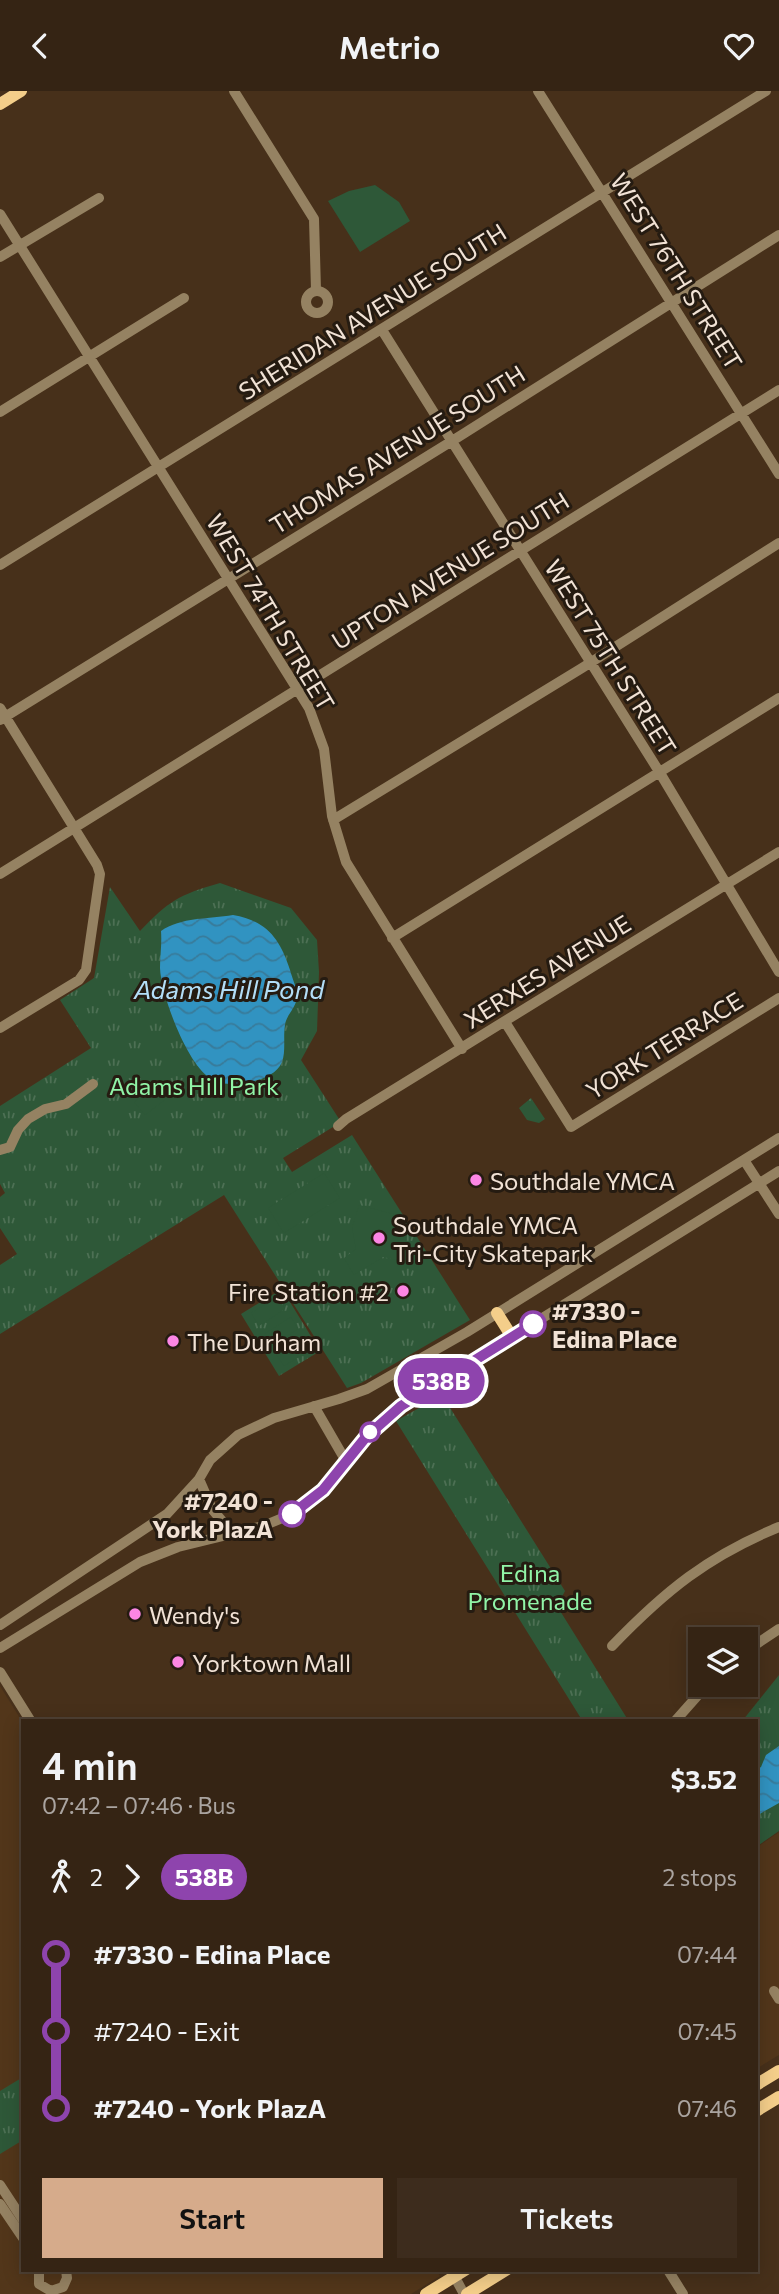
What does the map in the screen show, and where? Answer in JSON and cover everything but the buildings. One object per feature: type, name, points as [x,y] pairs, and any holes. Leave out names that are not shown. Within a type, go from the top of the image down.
[{"type":"main road","points":[[0,104],[21,91]]},
{"type":"main road","points":[[497,1313],[512,1337]]},
{"type":"main road","points":[[759,2082],[779,2071]]},
{"type":"main road","points":[[758,2110],[779,2097]]},
{"type":"main road","points":[[426,2294],[454,2272]]},
{"type":"main road","points":[[466,2294],[503,2272]]},
{"type":"street","points":[[234,91],[314,219],[316,291]]},
{"type":"street","name":"WEST 76TH STREET","points":[[538,91],[779,474]]},
{"type":"street","name":"SHERIDAN AVENUE SOUTH","points":[[0,565],[766,91]]},
{"type":"street","points":[[0,257],[99,198]]},
{"type":"street","name":"WEST 74TH STREET","points":[[0,214],[309,708],[324,748],[333,820],[346,862],[461,1049]]},
{"type":"street","name":"THOMAS AVENUE SOUTH","points":[[2,715],[452,441],[779,235]]},
{"type":"street","points":[[0,412],[184,298]]},
{"type":"street","name":"WEST 75TH STREET","points":[[382,330],[660,773],[779,972]]},
{"type":"street","name":"UPTON AVENUE SOUTH","points":[[0,874],[779,390]]},
{"type":"street","points":[[333,820],[590,663],[779,543]]},
{"type":"street","points":[[392,938],[779,698]]},
{"type":"street","points":[[0,1028],[79,980],[86,970],[100,874],[75,827],[2,715]]},
{"type":"street","name":"XERXES AVENUE","points":[[338,1126],[779,852]]},
{"type":"street","name":"YORK TERRACE","points":[[505,1022],[570,1127],[779,998]]},
{"type":"street","points":[[0,1150],[10,1147],[18,1130],[28,1119],[45,1109],[66,1104],[93,1084]]},
{"type":"street","points":[[0,1625],[167,1514],[199,1479],[210,1460],[238,1435],[274,1419],[367,1389],[497,1313],[779,1138]]},
{"type":"street","points":[[744,1160],[779,1214]]},
{"type":"street","points":[[0,1648],[140,1562],[178,1547],[263,1526],[292,1514],[323,1490],[366,1437],[401,1406],[779,1171]]},
{"type":"street","points":[[314,1406],[347,1463]]},
{"type":"street","points":[[199,1479],[212,1509],[233,1534]]},
{"type":"street","points":[[612,1646],[673,1587],[741,1543],[779,1527]]},
{"type":"street","points":[[758,1643],[779,1629]]},
{"type":"street","points":[[0,1672],[29,1719]]},
{"type":"street","points":[[677,1719],[696,1697]]},
{"type":"street","points":[[0,2185],[21,2217]]},
{"type":"street","points":[[0,2204],[21,2235]]},
{"type":"street","points":[[39,2272],[39,2284],[52,2293],[66,2283]]},
{"type":"street","points":[[66,2272],[70,2294]]},
{"type":"street","points":[[454,2272],[466,2294]]},
{"type":"street","points":[[669,2272],[683,2294]]},
{"type":"shaded area","points":[[0,1686],[21,1720],[21,2272],[437,2272],[440,2276],[411,2294],[0,2294]]},
{"type":"shaded area","points":[[779,1832],[779,2055],[758,2068],[758,1847]]},
{"type":"green space","points":[[375,185],[399,202],[410,221],[360,252],[328,201],[349,191]]},
{"type":"green space","name":"Adams Hill Park","points":[[220,883],[291,908],[317,940],[317,1031],[301,1060],[341,1122],[283,1158],[292,1172],[352,1135],[470,1320],[361,1383],[347,1388],[224,1195],[0,1334],[0,1265],[17,1254],[0,1228],[0,1197],[5,1193],[0,1184],[0,1106],[91,1048],[60,1000],[94,978],[110,887],[140,931],[175,900]]},
{"type":"green space","points":[[159,1082],[170,1096],[145,1115],[134,1102]]},
{"type":"green space","points":[[531,1098],[545,1119],[539,1123],[527,1120],[519,1108]]},
{"type":"green space","points":[[324,1173],[340,1198],[284,1233],[268,1208]]},
{"type":"green space","name":"Southdale YMCA Tri-City Skatepark","points":[[359,1205],[397,1215],[405,1238],[405,1262],[383,1257],[354,1275],[344,1258],[356,1249],[352,1228]]},
{"type":"green space","points":[[282,1289],[320,1351],[279,1376],[241,1314]]},
{"type":"green space","points":[[278,1297],[285,1309],[259,1326],[251,1313]]},
{"type":"green space","points":[[291,1317],[298,1329],[272,1346],[264,1334]]},
{"type":"green space","points":[[303,1338],[310,1350],[284,1366],[276,1354]]},
{"type":"green space","name":"Edina Promenade","points":[[442,1395],[565,1591],[557,1606],[627,1719],[581,1719],[396,1421]]},
{"type":"green space","points":[[779,1675],[779,1831],[758,1846],[758,1719],[744,1719]]},
{"type":"green space","points":[[21,2078],[21,2141],[0,2154],[0,2091]]},
{"type":"water","name":"Adams Hill Pond","points":[[233,915],[255,922],[277,941],[286,959],[297,996],[286,1021],[284,1053],[279,1067],[262,1079],[232,1084],[210,1078],[193,1059],[170,1011],[160,968],[161,931],[186,921]]},
{"type":"water","points":[[779,1746],[779,1803],[758,1815],[758,1769],[766,1755]]},
{"type":"bus line","name":"538B","points":[[292,1514],[323,1490],[366,1437],[401,1406],[533,1324]]},
{"type":"place","name":"Southdale YMCA","points":[[476,1180]]},
{"type":"place","name":"Southdale YMCA Tri-City Skatepark","points":[[379,1238]]},
{"type":"place","name":"Fire Station #2","points":[[403,1291]]},
{"type":"place","name":"#7330 - Edina Place","points":[[533,1324]]},
{"type":"place","name":"The Durham","points":[[173,1341]]},
{"type":"place","name":"#7240 - York PlazA","points":[[292,1514]]},
{"type":"place","name":"Wendy's","points":[[135,1614]]},
{"type":"place","name":"Yorktown Mall","points":[[178,1662]]}]
